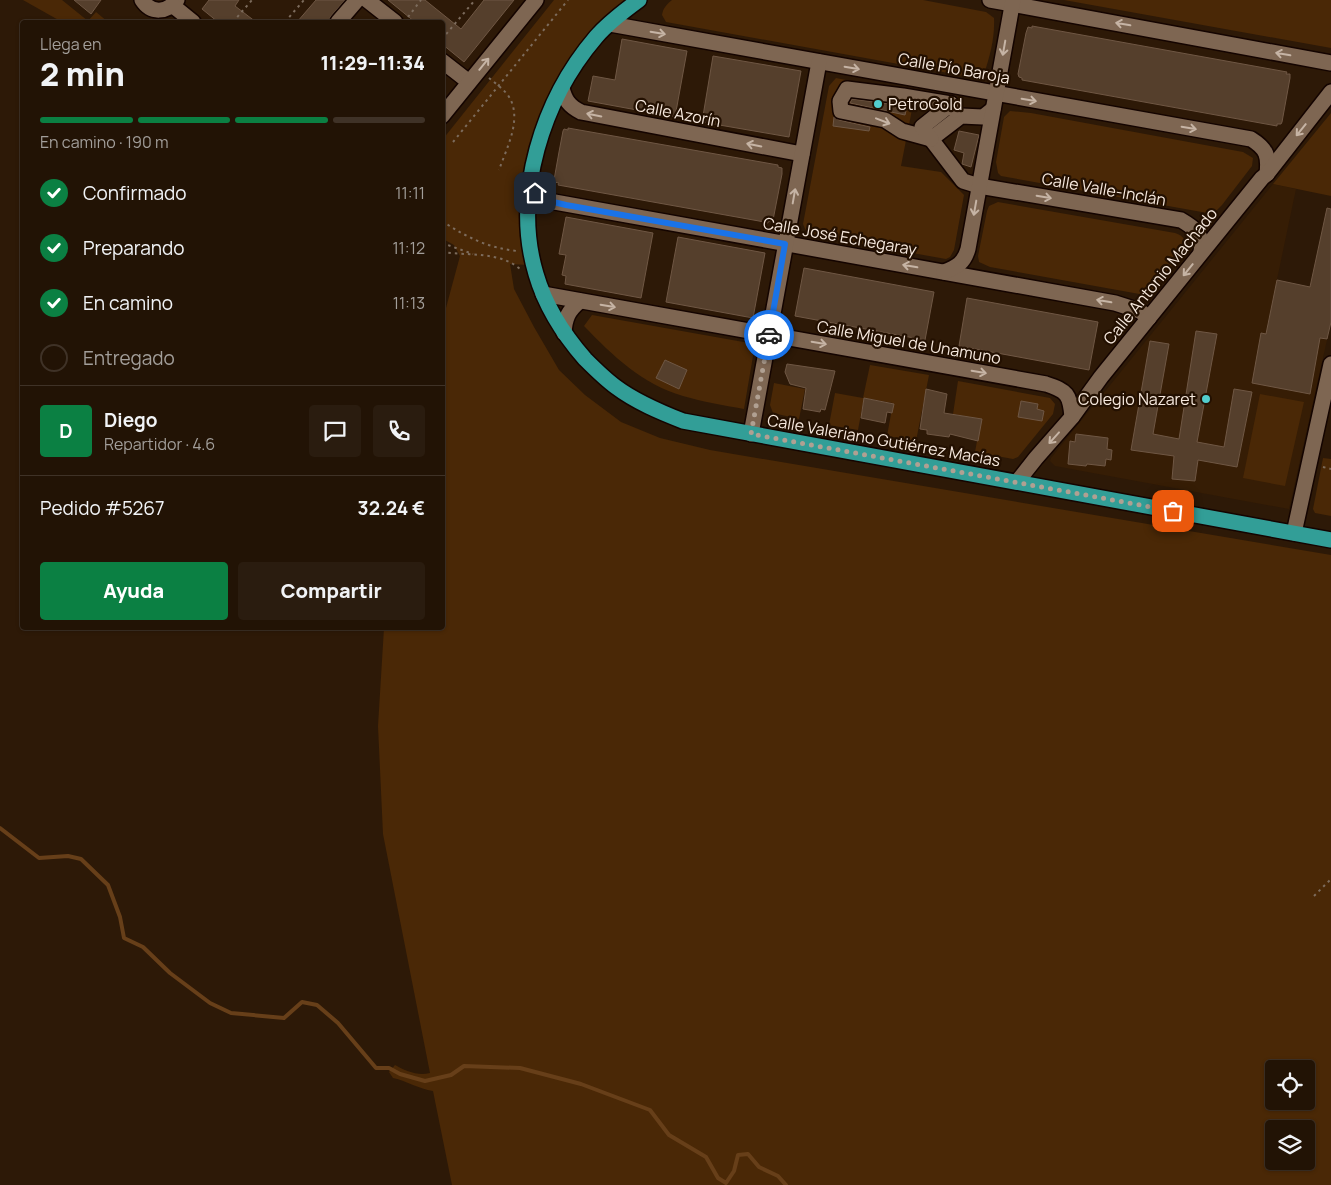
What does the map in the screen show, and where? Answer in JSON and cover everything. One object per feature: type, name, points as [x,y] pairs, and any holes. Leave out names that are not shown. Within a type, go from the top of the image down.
[{"type":"main road","name":"Calle Valeriano Gutiérrez Macías","points":[[639,0],[597,36],[579,58],[562,88],[543,131],[530,183],[529,243],[542,294],[564,333],[594,368],[615,387],[660,412],[684,421],[1331,540]]},
{"type":"street","points":[[142,0],[147,6],[156,10],[163,10],[174,3],[191,20]]},
{"type":"street","points":[[340,20],[357,0]]},
{"type":"street","points":[[367,0],[392,20]]},
{"type":"street","points":[[445,112],[536,0]]},
{"type":"street","points":[[990,0],[1013,2],[1331,62]]},
{"type":"street","points":[[944,272],[958,267],[965,259],[1013,2]]},
{"type":"street","name":"Calle Pío Baroja","points":[[610,24],[1251,140],[1261,145],[1268,159],[1267,174]]},
{"type":"street","points":[[751,434],[818,62]]},
{"type":"street","points":[[445,63],[470,82]]},
{"type":"street","name":"Calle Azorín","points":[[562,88],[565,98],[572,108],[581,112],[802,154]]},
{"type":"street","points":[[931,139],[902,131],[885,120],[842,110],[840,101],[847,89],[951,104],[961,116]]},
{"type":"street","name":"Calle Antonio Machado","points":[[1017,482],[1072,417],[1101,377],[1201,252],[1267,174],[1331,92]]},
{"type":"street","points":[[931,139],[922,127],[951,104]]},
{"type":"street","points":[[931,139],[961,116],[983,117],[993,109]]},
{"type":"street","name":"Calle Valle-Inclán","points":[[931,139],[963,181],[979,186],[1181,220],[1194,227],[1201,237],[1201,252]]},
{"type":"street","name":"Calle José Echegaray","points":[[530,183],[535,193],[549,201],[1115,303],[1140,311],[1149,318]]},
{"type":"street","name":"Calle Miguel de Unamuno","points":[[542,294],[1046,384],[1063,390],[1071,403],[1072,417]]},
{"type":"street","points":[[564,333],[565,318],[580,301]]},
{"type":"street","points":[[1294,533],[1331,364]]},
{"type":"path","points":[[235,20],[252,0]]},
{"type":"path","points":[[287,20],[304,0]]},
{"type":"path","points":[[405,20],[421,0]]},
{"type":"path","points":[[445,35],[475,0]]},
{"type":"path","points":[[453,142],[568,0]]},
{"type":"path","points":[[479,70],[507,93],[513,104],[514,122],[499,170]]},
{"type":"path","points":[[445,223],[466,237],[484,245],[524,252]]},
{"type":"path","points":[[445,243],[475,255]]},
{"type":"path","points":[[445,252],[492,256],[506,260],[530,276],[536,274]]},
{"type":"path","points":[[1321,466],[1331,469]]},
{"type":"path","points":[[1314,896],[1331,879]]},
{"type":"shaded area","points":[[23,0],[62,0],[87,20],[58,20]]},
{"type":"shaded area","points":[[554,0],[626,0],[582,41],[566,64],[545,101],[530,143],[525,164],[522,212],[528,265],[510,264],[514,289],[534,327],[559,370],[585,395],[621,422],[660,438],[710,450],[1331,555],[1331,1185],[452,1185],[433,1091],[393,1078],[389,1072],[395,1065],[412,1072],[430,1073],[383,834],[378,726],[384,630],[445,630],[445,312],[460,256],[454,245],[445,240],[445,136]]},
{"type":"shaded area","points":[[672,0],[923,0],[986,12],[994,18],[994,32],[984,74],[970,77],[666,22],[662,15],[666,6]]},
{"type":"shaded area","points":[[1064,0],[1331,0],[1331,48]]},
{"type":"shaded area","points":[[96,12],[106,20],[89,20]]},
{"type":"shaded area","points":[[836,78],[915,94],[901,166],[941,172],[964,195],[954,250],[950,257],[946,259],[811,235],[806,231],[803,224],[829,86]]},
{"type":"shaded area","points":[[1010,111],[1031,113],[1243,152],[1253,158],[1252,166],[1213,214],[1001,176],[998,173],[996,162],[1004,117]]},
{"type":"shaded area","points":[[1331,113],[1331,196],[1273,184]]},
{"type":"shaded area","name":"Colegio Nazaret","points":[[1273,184],[1296,189],[1267,327],[1327,340],[1289,509],[1055,466],[1050,461],[1051,458]]},
{"type":"shaded area","points":[[998,202],[1175,233],[1184,239],[1186,249],[1153,291],[1145,295],[990,267],[979,262],[978,256],[987,211],[989,206]]},
{"type":"shaded area","points":[[592,315],[749,343],[753,356],[744,409],[683,396],[668,391],[641,376],[617,358],[584,326]]},
{"type":"shaded area","points":[[870,365],[929,375],[916,441],[887,436],[893,403],[864,398],[858,430],[829,425],[835,393],[863,398]]},
{"type":"shaded area","points":[[958,381],[1050,398],[1055,404],[1053,414],[1018,457],[1013,459],[975,452],[981,419],[953,414]]},
{"type":"shaded area","points":[[774,383],[805,389],[799,419],[773,413],[770,405]]},
{"type":"shaded area","points":[[1260,394],[1304,402],[1285,486],[1243,478]]},
{"type":"shaded area","points":[[1323,458],[1331,459],[1331,516],[1315,513],[1313,509]]},
{"type":"building","points":[[74,0],[101,0],[91,14]]},
{"type":"building","points":[[209,0],[239,0],[235,6],[253,20],[216,20],[202,9]]},
{"type":"building","points":[[316,0],[345,0],[329,20],[299,20]]},
{"type":"building","points":[[388,0],[425,0],[461,29],[484,0],[514,0],[464,62],[445,46],[445,20],[413,20]]},
{"type":"building","points":[[1032,26],[1287,72],[1286,74],[1290,74],[1290,78],[1282,122],[1277,124],[1277,126],[1022,80],[1018,74],[1026,33],[1028,27],[1032,28]]},
{"type":"building","points":[[622,39],[687,51],[675,117],[588,101],[593,76],[615,80]]},
{"type":"building","points":[[713,56],[801,71],[789,137],[702,122]]},
{"type":"building","points":[[852,99],[907,106],[905,115],[850,103]]},
{"type":"building","points":[[834,117],[839,120],[870,127],[869,131],[833,126]]},
{"type":"building","points":[[568,128],[778,165],[778,167],[782,168],[782,174],[773,220],[772,222],[768,221],[768,223],[558,185],[559,183],[554,182],[554,180],[563,131],[564,129],[568,130]]},
{"type":"building","points":[[959,131],[979,135],[971,167],[962,164],[964,153],[954,150]]},
{"type":"building","points":[[1327,208],[1331,209],[1331,322],[1327,339],[1320,338],[1310,394],[1252,383],[1261,333],[1266,334],[1277,280],[1310,287]]},
{"type":"building","points":[[566,217],[653,233],[641,298],[565,284],[566,276],[562,275],[566,255],[559,254]]},
{"type":"building","points":[[678,237],[765,253],[753,318],[666,302]]},
{"type":"building","points":[[804,268],[934,292],[925,340],[795,316]]},
{"type":"building","points":[[967,298],[1098,322],[1089,370],[959,346]]},
{"type":"building","points":[[1196,331],[1217,334],[1197,442],[1224,447],[1234,389],[1252,392],[1237,467],[1198,460],[1195,481],[1172,479],[1174,456],[1131,450],[1150,341],[1169,344],[1153,434],[1179,439]]},
{"type":"building","points":[[665,360],[687,370],[679,389],[656,378]]},
{"type":"building","points":[[787,364],[835,371],[825,410],[821,409],[820,412],[803,409],[806,388],[790,384],[785,372]]},
{"type":"building","points":[[926,389],[947,394],[944,413],[982,419],[978,441],[950,434],[949,437],[927,434],[927,430],[920,429]]},
{"type":"building","points":[[864,398],[894,404],[892,413],[887,412],[885,423],[861,418]]},
{"type":"building","points":[[1021,401],[1038,404],[1037,409],[1044,411],[1042,421],[1018,417]]},
{"type":"building","points":[[1076,434],[1108,438],[1107,449],[1112,450],[1111,460],[1106,459],[1105,466],[1068,464],[1070,441],[1075,442]]},
{"type":"waterway","points":[[0,828],[39,858],[68,856],[81,859],[108,885],[120,917],[124,938],[143,947],[170,973],[210,1003],[231,1013],[284,1018],[302,1002],[317,1005],[338,1023],[376,1068],[389,1068],[400,1074],[425,1081],[451,1075],[464,1066],[520,1068],[581,1084],[650,1110],[669,1135],[706,1157],[718,1178],[726,1183],[734,1171],[738,1155],[748,1154],[759,1167],[778,1176],[786,1185]]},
{"type":"way so far","points":[[769,335],[751,434],[1173,511]]},
{"type":"place","name":"PetroGold","points":[[878,104]]},
{"type":"place","name":"Colegio Nazaret","points":[[1206,399]]},
{"type":"route","points":[[535,193],[549,201],[566,205],[785,244],[769,335]]}]
